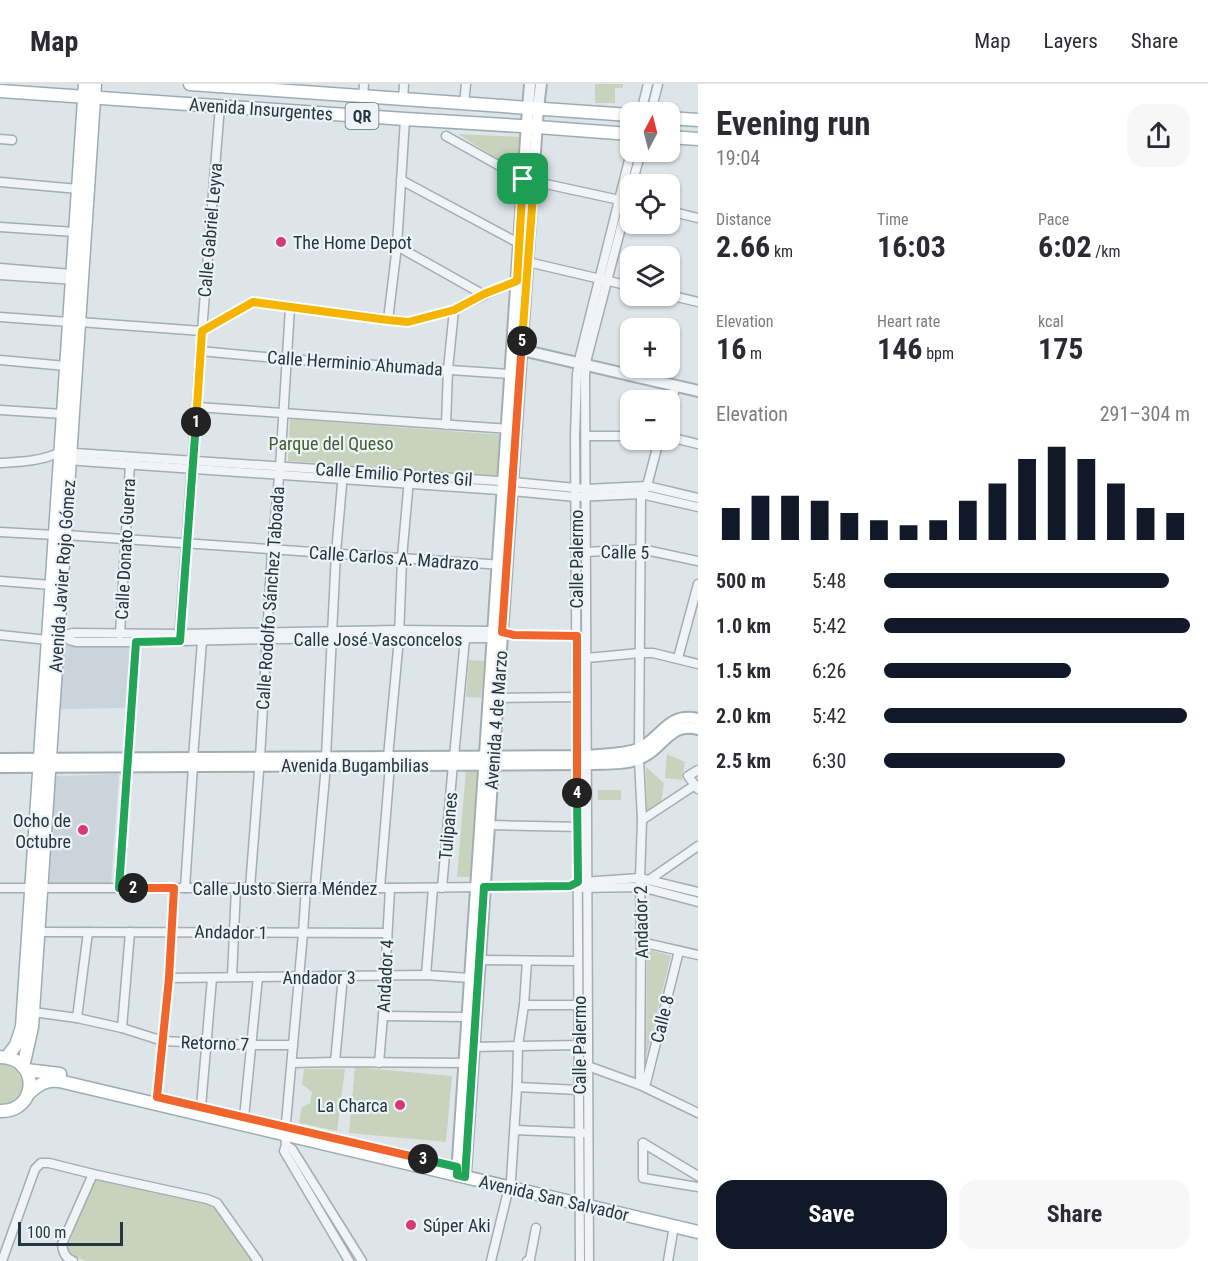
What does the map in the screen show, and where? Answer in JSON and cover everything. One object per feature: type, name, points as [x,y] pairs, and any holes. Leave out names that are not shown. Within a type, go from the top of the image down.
[{"type":"main road","name":"Avenida Javier Rojo Gómez","points":[[76,278],[75,232],[78,189],[88,93],[95,84]]},
{"type":"main road","name":"Avenida Insurgentes","points":[[190,84],[363,90],[403,99],[620,114]]},
{"type":"main road","name":"Avenida Insurgentes","points":[[0,91],[88,93],[220,106],[620,133]]},
{"type":"main road","name":"Avenida Javier Rojo Gómez","points":[[63,456],[88,93]]},
{"type":"main road","points":[[412,119],[419,100]]},
{"type":"main road","name":"Avenida 4 de Marzo","points":[[468,1063],[473,1047],[479,960],[480,887],[533,108]]},
{"type":"main road","points":[[680,119],[698,120]]},
{"type":"main road","points":[[680,139],[698,140]]},
{"type":"main road","name":"Avenida 4 de Marzo","points":[[522,281],[528,262],[524,246]]},
{"type":"main road","name":"Avenida Javier Rojo Gómez","points":[[28,1094],[30,1086],[25,1068],[27,1027],[45,763],[57,637],[63,414],[66,366],[74,322]]},
{"type":"main road","name":"Avenida 4 de Marzo","points":[[512,429],[510,374],[517,345]]},
{"type":"main road","name":"Avenida Javier Rojo Gómez","points":[[57,637],[51,585],[60,535]]},
{"type":"main road","name":"Avenida 4 de Marzo","points":[[461,1172],[468,1063],[467,1017],[470,978],[489,825],[489,760],[498,699],[497,635]]},
{"type":"main road","name":"Avenida Bugambilias","points":[[639,753],[676,719],[686,717],[698,719]]},
{"type":"main road","name":"Avenida Bugambilias","points":[[0,766],[128,762],[582,760],[630,752],[649,753],[678,729],[687,727],[698,729]]},
{"type":"main road","name":"Avenida Bugambilias","points":[[0,759],[45,763]]},
{"type":"main road","name":"Avenida Javier Rojo Gómez","points":[[3,1057],[16,1045],[33,1012],[38,932],[36,887]]},
{"type":"main road","points":[[3,1057],[13,1059],[25,1068]]},
{"type":"main road","name":"Avenida San Salvador","points":[[25,1068],[60,1074],[244,1118],[286,1136]]},
{"type":"main road","name":"Avenida San Salvador","points":[[0,1111],[18,1107],[39,1085],[54,1080],[286,1136],[698,1224]]},
{"type":"main road","name":"Avenida San Salvador","points":[[584,1201],[698,1232]]},
{"type":"street","points":[[403,99],[404,84]]},
{"type":"street","points":[[464,104],[466,84]]},
{"type":"street","name":"Avenida 4 de Marzo","points":[[530,84],[533,108]]},
{"type":"street","name":"Avenida 4 de Marzo","points":[[533,108],[541,84]]},
{"type":"street","points":[[644,102],[648,84]]},
{"type":"street","points":[[654,102],[658,84]]},
{"type":"street","name":"Calle Gabriel Leyva","points":[[180,638],[220,106]]},
{"type":"street","points":[[388,320],[397,246],[401,180],[412,119]]},
{"type":"street","points":[[446,136],[528,180],[620,198]]},
{"type":"street","points":[[0,140],[12,140]]},
{"type":"street","points":[[401,180],[524,246]]},
{"type":"street","points":[[0,182],[78,189]]},
{"type":"street","points":[[680,214],[698,218]]},
{"type":"street","name":"Calle Palermo","points":[[584,1133],[579,1090],[583,1065],[579,1045],[578,961],[580,885],[587,827],[577,697],[575,436],[583,360],[620,222]]},
{"type":"street","points":[[0,227],[75,232]]},
{"type":"street","points":[[397,246],[484,294]]},
{"type":"street","points":[[528,262],[620,283]]},
{"type":"street","points":[[0,268],[76,278]]},
{"type":"street","points":[[0,275],[76,278]]},
{"type":"street","points":[[0,317],[202,331],[253,302],[408,322],[454,310],[484,294],[522,281]]},
{"type":"street","points":[[680,298],[698,302]]},
{"type":"street","name":"Calle Rodolfo Sánchez Taboada","points":[[250,888],[290,308]]},
{"type":"street","points":[[446,425],[448,369],[454,310]]},
{"type":"street","points":[[517,345],[698,384]]},
{"type":"street","name":"Calle Herminio Ahumada","points":[[200,351],[510,374]]},
{"type":"street","points":[[0,360],[66,366]]},
{"type":"street","points":[[583,360],[698,391]]},
{"type":"street","name":"Calle Palermo","points":[[580,1261],[584,1201],[584,1133],[578,827],[587,697],[586,436],[583,360]]},
{"type":"street","points":[[675,390],[676,386]]},
{"type":"street","points":[[197,407],[512,429]]},
{"type":"street","points":[[0,410],[63,414]]},
{"type":"street","points":[[586,436],[620,436]]},
{"type":"street","points":[[680,440],[698,444]]},
{"type":"street","points":[[640,494],[647,486],[656,450]]},
{"type":"street","points":[[0,463],[63,456]]},
{"type":"street","name":"Calle Emilio Portes Gil","points":[[63,456],[130,464],[193,465]]},
{"type":"street","name":"Calle Emilio Portes Gil","points":[[63,456],[586,493]]},
{"type":"street","name":"Calle Donato Guerra","points":[[120,634],[130,464]]},
{"type":"street","points":[[343,475],[336,553],[326,761],[303,933],[284,1151],[349,1261]]},
{"type":"street","name":"Andador 4","points":[[379,1063],[387,933],[385,888],[389,761],[409,479]]},
{"type":"street","points":[[586,493],[647,486],[698,498]]},
{"type":"street","points":[[586,493],[640,494],[698,507]]},
{"type":"street","name":"Andador 2","points":[[640,494],[639,753],[642,820],[640,882],[643,1086]]},
{"type":"street","name":"Calle Carlos A. Madrazo","points":[[0,532],[126,538],[502,565]]},
{"type":"street","name":"Calle 5","points":[[586,552],[641,549],[698,561]]},
{"type":"street","points":[[0,581],[51,585]]},
{"type":"street","points":[[678,658],[698,584]]},
{"type":"street","name":"Calle José Vasconcelos","points":[[57,637],[73,633],[120,634],[202,641],[267,635]]},
{"type":"street","name":"Calle José Vasconcelos","points":[[398,634],[465,638],[497,635]]},
{"type":"street","name":"Calle José Vasconcelos","points":[[0,635],[57,637],[76,642],[136,642],[267,635],[587,635]]},
{"type":"street","name":"Tulipanes","points":[[442,888],[465,638]]},
{"type":"street","points":[[185,888],[202,641]]},
{"type":"street","name":"Calle Donato Guerra","points":[[119,888],[136,642]]},
{"type":"street","points":[[587,658],[653,653],[698,664]]},
{"type":"street","points":[[498,699],[587,697]]},
{"type":"street","points":[[642,820],[697,787],[688,776],[698,770]]},
{"type":"street","points":[[489,825],[587,827]]},
{"type":"street","points":[[640,882],[650,880],[698,846]]},
{"type":"street","points":[[650,880],[698,892]]},
{"type":"street","points":[[640,882],[698,902]]},
{"type":"street","name":"Calle Justo Sierra Méndez","points":[[0,888],[442,888],[640,882]]},
{"type":"street","points":[[157,1097],[169,978],[174,888]]},
{"type":"street","points":[[232,977],[236,888]]},
{"type":"street","points":[[426,975],[433,888]]},
{"type":"street","name":"Andador 1","points":[[38,932],[387,933]]},
{"type":"street","points":[[77,1018],[88,932]]},
{"type":"street","points":[[122,1028],[130,932]]},
{"type":"street","points":[[641,942],[698,955]]},
{"type":"street","name":"Calle 8","points":[[643,1086],[679,951]]},
{"type":"street","points":[[479,960],[578,961]]},
{"type":"street","points":[[492,1261],[510,1184],[515,1130],[518,1046],[527,961]]},
{"type":"street","name":"Andador 3","points":[[169,978],[426,975],[470,978]]},
{"type":"street","points":[[335,1062],[343,976]]},
{"type":"street","points":[[244,1118],[258,977]]},
{"type":"street","points":[[201,1107],[212,978]]},
{"type":"street","points":[[524,1005],[579,1005]]},
{"type":"street","name":"Retorno 7","points":[[33,1012],[77,1018],[122,1028],[163,1041],[250,1045],[293,1044]]},
{"type":"street","points":[[383,1016],[467,1017]]},
{"type":"street","points":[[473,1047],[579,1045]]},
{"type":"street","points":[[292,1063],[468,1063]]},
{"type":"street","points":[[583,1065],[643,1086],[697,1112],[698,1100]]},
{"type":"street","points":[[517,1087],[579,1090]]},
{"type":"street","points":[[515,1130],[584,1133]]},
{"type":"street","points":[[286,1136],[362,1261]]},
{"type":"street","points":[[698,1176],[643,1143],[643,1178],[698,1187]]},
{"type":"street","points":[[2,1261],[35,1169],[40,1163],[217,1203],[258,1261]]},
{"type":"street","points":[[73,1261],[63,1253],[62,1244],[93,1174]]},
{"type":"street","name":"Calle Palermo","points":[[584,1201],[589,1261]]},
{"type":"street","points":[[668,1261],[674,1226]]},
{"type":"street","points":[[527,1261],[530,1259],[536,1228]]},
{"type":"shaded area","points":[[64,645],[133,645],[129,708],[60,709]]},
{"type":"shaded area","name":"Ocho de Octubre","points":[[119,774],[111,884],[47,884],[56,776]]},
{"type":"green space","points":[[595,84],[623,84],[623,88],[615,88],[615,103],[595,103]]},
{"type":"green space","points":[[458,134],[522,137],[520,173]]},
{"type":"green space","name":"Parque del Queso","points":[[290,419],[503,435],[499,476],[288,461]]},
{"type":"green space","points":[[469,660],[485,661],[481,698],[466,697]]},
{"type":"green space","points":[[667,754],[685,762],[682,780],[665,778]]},
{"type":"green space","points":[[646,767],[664,783],[661,803],[647,813]]},
{"type":"green space","points":[[466,769],[482,769],[474,877],[457,877]]},
{"type":"green space","points":[[598,790],[621,790],[621,800],[598,800]]},
{"type":"green space","points":[[647,949],[671,956],[646,1057]]},
{"type":"green space","points":[[0,1064],[10,1066],[17,1071],[22,1085],[17,1098],[10,1103],[0,1105]]},
{"type":"green space","name":"La Charca","points":[[355,1067],[452,1076],[446,1142],[349,1133]]},
{"type":"green space","points":[[304,1069],[345,1069],[337,1131],[299,1123],[302,1107],[310,1103],[312,1092],[302,1084]]},
{"type":"green space","points":[[94,1177],[212,1204],[217,1207],[252,1261],[86,1261],[72,1256],[67,1249]]},
{"type":"place","name":"The Home Depot","points":[[281,242]]},
{"type":"place","name":"Ocho de Octubre","points":[[83,830]]},
{"type":"place","name":"La Charca","points":[[400,1105]]},
{"type":"place","name":"Súper Aki","points":[[411,1225]]},
{"type":"route","points":[[523,179],[534,181],[502,632],[514,635],[577,636],[578,882],[570,886],[484,887],[465,1177],[457,1175],[457,1167],[157,1097],[169,978],[174,888],[119,888],[136,642],[180,641],[202,331],[253,302],[408,322],[454,310],[484,294],[517,281],[523,179]]}]
